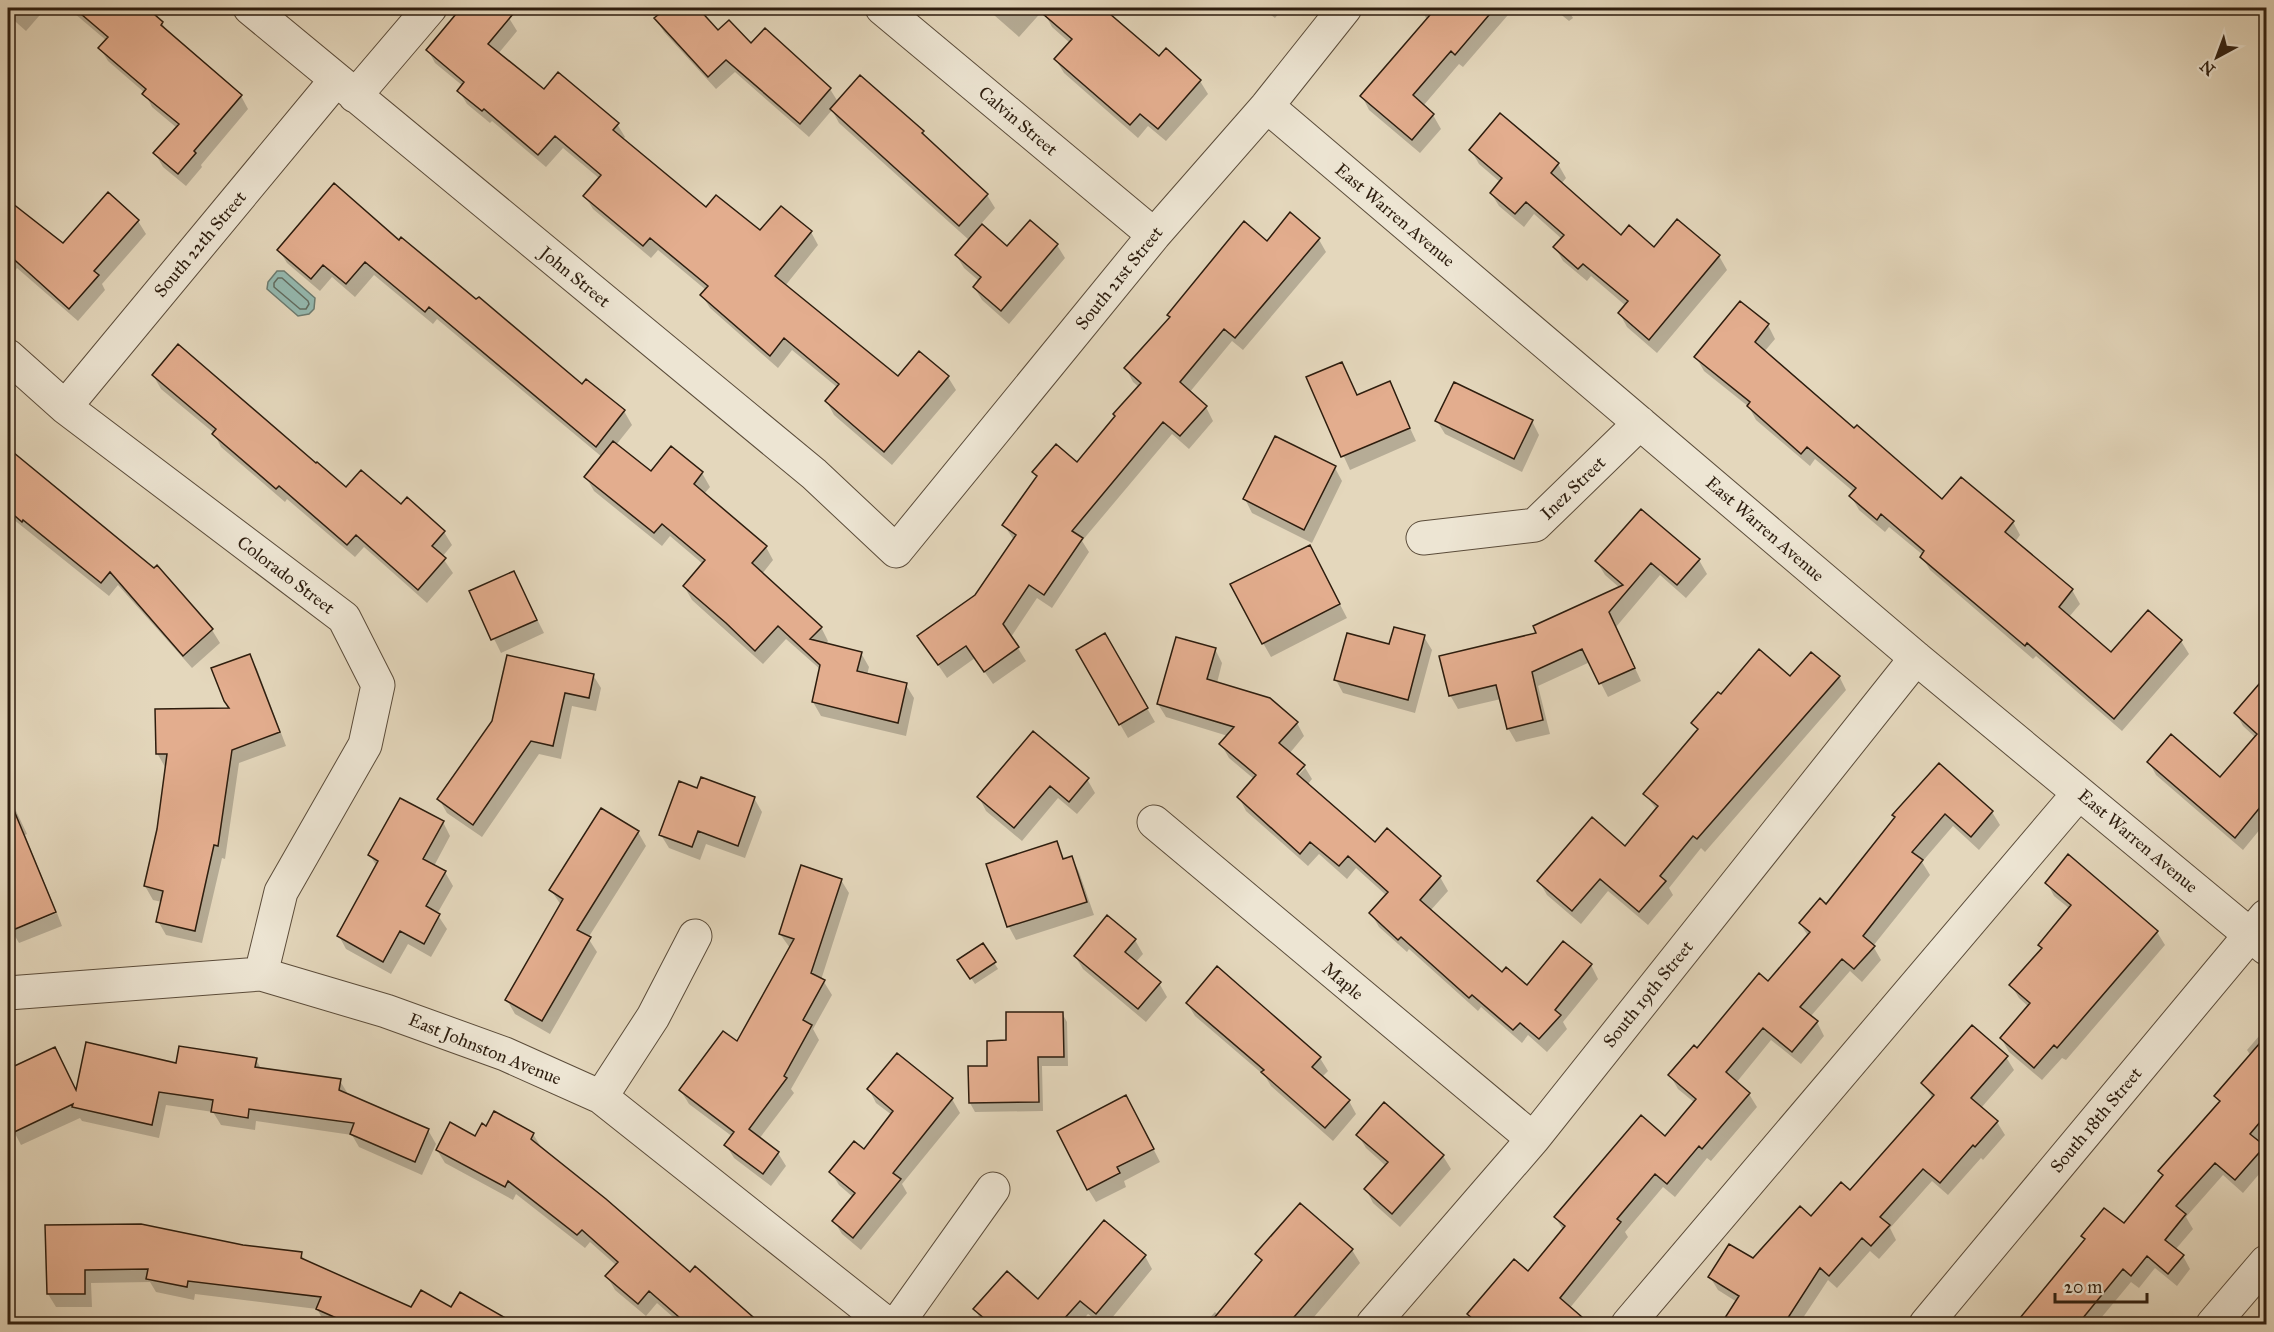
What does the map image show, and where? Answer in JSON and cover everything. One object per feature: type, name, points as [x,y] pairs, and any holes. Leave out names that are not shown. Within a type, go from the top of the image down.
[{"type":"street","name":"John Street","points":[[250,8],[814,474],[896,551]]},
{"type":"street","name":"South 22th Street","points":[[65,407],[345,88],[430,8]]},
{"type":"street","name":"Calvin Street","points":[[882,8],[1154,235]]},
{"type":"street","name":"South 21st Street","points":[[896,551],[1154,235],[1267,106],[1345,8]]},
{"type":"street","name":"East Warren Avenue","points":[[1267,106],[1916,658],[2079,793],[2261,933]]},
{"type":"street","name":"Colorado Street","points":[[8,356],[65,407],[344,618],[378,685],[364,745],[281,892],[261,974]]},
{"type":"street","name":"Inez Street","points":[[1423,538],[1535,525],[1640,423]]},
{"type":"street","name":"South 19th Street","points":[[1373,1324],[1533,1139],[1916,658]]},
{"type":"street","points":[[1628,1324],[2079,793]]},
{"type":"street","name":"Maple","points":[[1154,822],[1533,1139]]},
{"type":"street","name":"South 18th Street","points":[[1926,1324],[2261,933]]},
{"type":"street","points":[[601,1097],[653,1017],[695,936]]},
{"type":"street","name":"East Johnston Avenue","points":[[8,993],[261,974],[386,1011],[505,1054],[601,1097],[887,1324]]},
{"type":"street","points":[[897,1324],[993,1189]]},
{"type":"street","points":[[2214,1324],[2266,1262]]},
{"type":"water","points":[[277,271],[284,271],[315,298],[314,309],[309,314],[298,316],[267,289],[268,282]]},
{"type":"building","points":[[74,8],[147,8],[163,22],[161,25],[242,95],[194,151],[196,153],[178,174],[153,153],[179,124],[142,94],[146,89],[98,48],[108,37]]},
{"type":"building","points":[[461,8],[518,8],[488,44],[544,89],[558,72],[619,123],[613,130],[706,207],[716,195],[760,230],[781,206],[812,231],[775,276],[898,376],[919,351],[949,376],[884,452],[825,401],[839,384],[784,338],[770,356],[700,295],[708,286],[650,238],[643,246],[583,196],[601,175],[555,136],[538,155],[484,109],[482,111],[457,91],[464,82],[426,50]]},
{"type":"building","points":[[667,8],[698,8],[718,30],[729,20],[751,43],[765,28],[831,88],[800,124],[726,60],[708,77],[654,18]]},
{"type":"building","points":[[1036,8],[1103,8],[1159,56],[1166,48],[1201,80],[1158,129],[1140,114],[1130,125],[1054,59],[1072,39]]},
{"type":"building","points":[[1436,8],[1495,8],[1455,55],[1451,51],[1413,95],[1434,114],[1412,140],[1360,96]]},
{"type":"building","points":[[860,75],[924,131],[922,133],[988,194],[959,226],[830,109]]},
{"type":"building","points":[[1500,113],[1559,163],[1551,173],[1621,235],[1629,225],[1654,247],[1677,219],[1720,255],[1649,340],[1618,313],[1628,301],[1583,264],[1578,269],[1553,247],[1564,235],[1526,202],[1515,214],[1490,193],[1502,178],[1469,150]]},
{"type":"building","points":[[334,183],[399,240],[401,237],[476,299],[479,297],[582,384],[586,379],[625,410],[596,447],[429,307],[425,312],[365,262],[346,284],[323,265],[311,279],[277,250]]},
{"type":"building","points":[[108,192],[139,220],[94,271],[99,275],[69,309],[8,254],[8,200],[63,243]]},
{"type":"building","points":[[1290,212],[1320,238],[1235,338],[1224,329],[1180,382],[1207,406],[1180,436],[1163,422],[1072,531],[1083,538],[1044,595],[1029,585],[1003,624],[1019,647],[984,672],[966,646],[938,665],[917,636],[975,595],[1016,535],[1002,525],[1037,476],[1032,472],[1056,444],[1077,462],[1115,416],[1113,414],[1141,383],[1124,368],[1170,317],[1167,315],[1244,221],[1267,241]]},
{"type":"building","points":[[1030,220],[1058,244],[1001,311],[973,287],[981,277],[955,255],[982,224],[1007,246]]},
{"type":"building","points":[[1740,301],[1769,324],[1755,342],[1854,428],[1857,425],[1942,499],[1961,477],[2014,521],[2005,532],[2073,589],[2059,607],[2111,652],[2148,610],[2182,640],[2114,719],[2027,643],[2025,646],[1920,557],[1924,551],[1881,514],[1877,520],[1849,496],[1856,488],[1807,447],[1801,454],[1747,406],[1750,402],[1694,357]]},
{"type":"building","points":[[178,344],[346,487],[361,470],[401,504],[407,497],[445,531],[432,546],[446,558],[418,590],[356,535],[347,545],[279,486],[276,489],[212,434],[216,429],[152,375]]},
{"type":"building","points":[[1342,362],[1357,395],[1390,381],[1410,428],[1341,457],[1306,377]]},
{"type":"building","points":[[1454,382],[1533,420],[1514,459],[1435,421]]},
{"type":"building","points":[[1275,436],[1336,466],[1304,530],[1243,499]]},
{"type":"building","points":[[613,441],[651,471],[671,446],[703,472],[694,484],[767,546],[752,563],[822,627],[810,639],[862,652],[857,671],[907,683],[898,723],[812,702],[820,665],[778,626],[755,651],[683,586],[705,560],[662,524],[654,533],[584,477]]},
{"type":"building","points":[[8,448],[154,568],[157,565],[213,629],[183,656],[110,572],[101,583],[8,510]]},
{"type":"building","points":[[1641,509],[1700,559],[1677,585],[1651,563],[1609,612],[1635,668],[1599,684],[1582,649],[1532,672],[1543,720],[1507,729],[1496,685],[1449,696],[1439,656],[1536,633],[1533,626],[1623,585],[1595,561]]},
{"type":"building","points":[[1310,545],[1340,604],[1262,644],[1230,584]]},
{"type":"building","points":[[514,571],[537,620],[491,640],[469,591]]},
{"type":"building","points":[[1394,627],[1425,635],[1408,700],[1334,680],[1347,633],[1389,644]]},
{"type":"building","points":[[1105,633],[1148,708],[1119,725],[1076,650]]},
{"type":"building","points":[[1176,637],[1216,648],[1207,679],[1270,698],[1298,722],[1279,743],[1305,765],[1297,774],[1375,842],[1387,828],[1441,876],[1420,900],[1502,972],[1506,967],[1527,985],[1563,941],[1592,964],[1555,1010],[1561,1015],[1539,1039],[1520,1023],[1513,1030],[1472,995],[1469,998],[1401,937],[1398,940],[1369,913],[1388,892],[1348,856],[1339,866],[1310,842],[1300,854],[1237,797],[1256,775],[1219,744],[1234,727],[1157,704]]},
{"type":"building","points":[[1759,649],[1790,676],[1811,652],[1840,676],[1697,839],[1693,836],[1660,876],[1666,881],[1639,912],[1600,879],[1572,911],[1537,881],[1592,817],[1625,846],[1658,806],[1643,794],[1698,729],[1691,723],[1718,692],[1721,694]]},
{"type":"building","points":[[250,654],[280,732],[232,750],[218,846],[214,845],[195,931],[156,922],[163,891],[144,886],[157,829],[167,754],[156,754],[155,709],[229,708],[211,668]]},
{"type":"building","points":[[507,655],[594,674],[589,698],[565,693],[553,746],[531,741],[473,825],[437,799],[492,721]]},
{"type":"building","points":[[2266,676],[2266,800],[2235,838],[2147,762],[2171,734],[2220,777],[2257,734],[2234,713]]},
{"type":"building","points":[[1033,731],[1089,778],[1069,802],[1050,786],[1014,828],[977,797]]},
{"type":"building","points":[[1939,763],[1993,811],[1971,837],[1945,814],[1912,852],[1923,860],[1863,936],[1875,946],[1854,969],[1842,959],[1800,1007],[1818,1021],[1792,1052],[1763,1028],[1726,1072],[1750,1093],[1702,1149],[1699,1146],[1667,1184],[1655,1174],[1617,1219],[1621,1222],[1560,1298],[1590,1324],[1479,1324],[1467,1314],[1514,1259],[1528,1271],[1565,1226],[1554,1217],[1641,1115],[1665,1136],[1696,1099],[1668,1075],[1694,1045],[1697,1048],[1759,973],[1768,981],[1810,932],[1799,923],[1820,898],[1826,904],[1895,817],[1892,815]]},
{"type":"building","points":[[701,777],[755,797],[738,846],[698,831],[692,847],[659,835],[679,781],[697,788]]},
{"type":"building","points":[[8,796],[56,912],[8,932]]},
{"type":"building","points":[[400,798],[444,821],[423,859],[446,871],[426,906],[440,914],[424,944],[400,931],[383,962],[337,936],[378,861],[368,855]]},
{"type":"building","points":[[601,808],[639,831],[577,930],[591,937],[542,1021],[505,1000],[563,899],[549,890]]},
{"type":"building","points":[[1057,841],[1063,859],[1072,856],[1087,902],[1007,927],[986,864]]},
{"type":"building","points":[[2068,854],[2158,931],[2057,1048],[2054,1045],[2034,1068],[2000,1038],[2030,1003],[2009,985],[2042,948],[2038,945],[2071,905],[2045,883]]},
{"type":"building","points":[[801,865],[842,879],[811,973],[825,980],[803,1020],[812,1025],[784,1076],[787,1078],[749,1129],[779,1152],[763,1174],[724,1145],[734,1132],[679,1090],[723,1031],[737,1041],[794,939],[779,934]]},
{"type":"building","points":[[1107,915],[1136,939],[1125,952],[1161,982],[1138,1009],[1074,956]]},
{"type":"building","points":[[983,943],[996,962],[970,979],[957,960]]},
{"type":"building","points":[[1217,966],[1321,1057],[1312,1067],[1350,1100],[1325,1128],[1261,1072],[1264,1070],[1186,1003]]},
{"type":"building","points":[[1006,1012],[1063,1012],[1064,1057],[1038,1057],[1039,1102],[969,1103],[968,1066],[987,1066],[987,1041],[1006,1040]]},
{"type":"building","points":[[1972,1025],[2008,1056],[1971,1098],[1998,1121],[1975,1147],[1973,1145],[1940,1183],[1923,1169],[1880,1217],[1890,1225],[1871,1246],[1862,1238],[1829,1276],[1820,1268],[1784,1324],[1721,1324],[1739,1296],[1708,1277],[1729,1244],[1753,1258],[1800,1206],[1811,1216],[1841,1182],[1850,1190],[1934,1095],[1921,1083]]},
{"type":"building","points":[[2266,1036],[2266,1115],[2250,1134],[2265,1146],[2235,1180],[2215,1163],[2176,1206],[2186,1214],[2165,1240],[2184,1255],[2168,1274],[2147,1256],[2131,1276],[2123,1269],[2078,1324],[2015,1324],[2085,1239],[2081,1236],[2104,1208],[2124,1223],[2163,1175],[2158,1171],[2220,1101],[2214,1096]]},
{"type":"building","points":[[86,1042],[176,1063],[179,1046],[257,1058],[255,1067],[341,1079],[339,1090],[429,1129],[415,1162],[350,1134],[354,1123],[249,1109],[248,1118],[211,1112],[213,1100],[159,1092],[152,1125],[72,1107],[73,1104],[8,1135],[8,1069],[55,1047],[76,1090]]},
{"type":"building","points":[[897,1053],[953,1098],[893,1173],[901,1179],[853,1238],[832,1221],[855,1193],[829,1172],[854,1141],[864,1149],[893,1111],[867,1089]]},
{"type":"building","points":[[1126,1095],[1154,1149],[1117,1167],[1120,1173],[1087,1190],[1057,1131]]},
{"type":"building","points":[[1384,1102],[1444,1155],[1392,1214],[1364,1189],[1388,1162],[1356,1135]]},
{"type":"building","points":[[494,1111],[534,1133],[531,1139],[606,1199],[690,1272],[695,1266],[761,1324],[687,1324],[649,1291],[638,1304],[605,1276],[618,1262],[582,1230],[577,1235],[508,1181],[505,1187],[436,1150],[450,1122],[475,1136],[482,1123],[486,1126]]},
{"type":"building","points":[[1300,1203],[1353,1249],[1288,1324],[1209,1324],[1262,1260],[1255,1254]]},
{"type":"building","points":[[1104,1220],[1146,1255],[1096,1314],[1080,1301],[1063,1320],[1068,1324],[991,1324],[973,1309],[1007,1271],[1038,1299]]},
{"type":"building","points":[[141,1224],[243,1245],[302,1252],[301,1258],[411,1307],[421,1290],[451,1307],[460,1292],[516,1324],[350,1324],[316,1309],[321,1297],[188,1281],[187,1287],[146,1279],[148,1269],[85,1270],[85,1294],[47,1294],[45,1225]]}]
